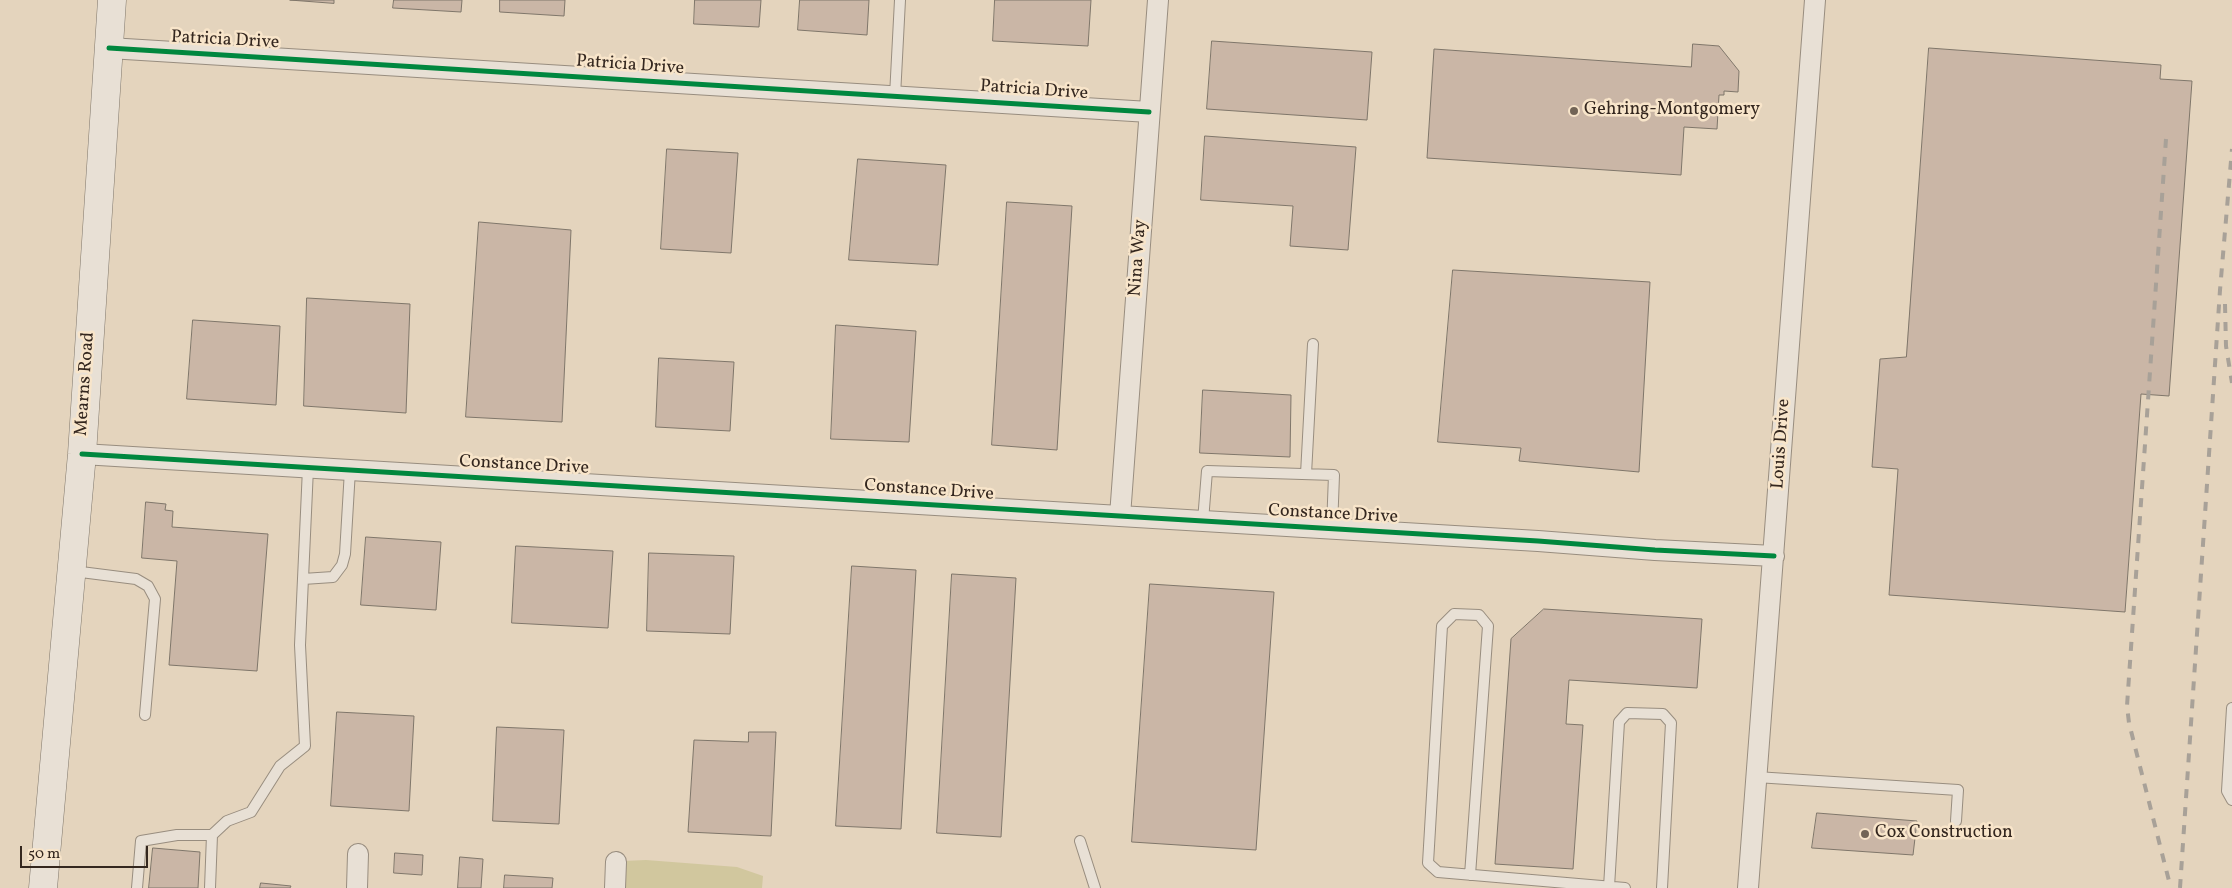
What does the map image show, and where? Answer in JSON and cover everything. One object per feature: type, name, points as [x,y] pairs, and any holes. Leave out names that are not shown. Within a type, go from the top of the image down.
[{"type":"street","name":"Mearns Road","points":[[43,888],[82,454],[112,0]]},
{"type":"street","name":"Nina Way","points":[[1120,516],[1158,0]]},
{"type":"street","name":"Louis Drive","points":[[1748,888],[1815,0]]},
{"type":"street","name":"Patricia Drive","points":[[109,48],[1149,112]]},
{"type":"street","name":"Constance Drive","points":[[82,454],[1203,520],[1774,556]]},
{"type":"street","points":[[357,888],[358,854]]},
{"type":"street","points":[[615,888],[616,862]]},
{"type":"lane","points":[[895,96],[900,0]]},
{"type":"lane","points":[[1306,474],[1313,344]]},
{"type":"lane","points":[[137,888],[141,841],[177,835],[212,835],[227,821],[251,812],[280,766],[304,746],[300,645],[308,468]]},
{"type":"lane","points":[[303,579],[333,577],[342,565],[345,554],[350,470]]},
{"type":"lane","points":[[1203,520],[1207,471],[1334,475],[1332,528]]},
{"type":"lane","points":[[72,571],[136,579],[148,586],[155,599],[145,715]]},
{"type":"lane","points":[[1470,875],[1488,626],[1479,615],[1454,614],[1442,626],[1428,863],[1438,872],[1470,875],[1609,887],[1624,888]]},
{"type":"lane","points":[[2232,708],[2227,791],[2232,800]]},
{"type":"lane","points":[[1609,887],[1619,722],[1627,713],[1663,714],[1671,723],[1662,888]]},
{"type":"lane","points":[[1756,776],[1958,790],[1956,821]]},
{"type":"lane","points":[[210,888],[212,835]]},
{"type":"lane","points":[[1080,841],[1095,888]]},
{"type":"shaded area","points":[[646,860],[737,867],[763,876],[762,888],[625,888],[623,861]]},
{"type":"building","points":[[290,0],[334,0],[334,3]]},
{"type":"building","points":[[394,0],[462,0],[461,12],[393,8]]},
{"type":"building","points":[[500,0],[565,0],[564,16],[500,12]]},
{"type":"building","points":[[695,0],[761,0],[759,27],[694,24]]},
{"type":"building","points":[[800,0],[869,0],[867,35],[798,30]]},
{"type":"building","points":[[995,0],[1091,0],[1088,46],[993,41]]},
{"type":"building","points":[[1212,41],[1372,52],[1367,120],[1207,109]]},
{"type":"building","name":"Gehring-Montgomery","points":[[1693,44],[1719,46],[1739,71],[1738,92],[1724,91],[1724,95],[1719,95],[1717,129],[1684,127],[1681,175],[1427,158],[1434,49],[1691,67]]},
{"type":"building","points":[[1929,48],[2161,65],[2160,79],[2192,81],[2169,396],[2141,394],[2125,612],[1889,595],[1898,469],[1872,467],[1880,359],[1906,357]]},
{"type":"building","points":[[1205,136],[1356,147],[1348,250],[1290,246],[1293,206],[1201,200]]},
{"type":"building","points":[[667,149],[738,153],[731,253],[661,249]]},
{"type":"building","points":[[858,159],[946,165],[938,265],[849,260]]},
{"type":"building","points":[[1007,202],[1072,206],[1057,450],[992,445]]},
{"type":"building","points":[[479,222],[571,230],[562,422],[466,417]]},
{"type":"building","points":[[1453,270],[1650,282],[1639,472],[1519,461],[1521,448],[1438,442]]},
{"type":"building","points":[[307,298],[410,304],[406,413],[304,406]]},
{"type":"building","points":[[193,320],[280,326],[276,405],[187,399]]},
{"type":"building","points":[[836,325],[916,331],[909,442],[831,439]]},
{"type":"building","points":[[659,358],[734,362],[730,431],[656,427]]},
{"type":"building","points":[[1203,390],[1291,395],[1290,457],[1200,453]]},
{"type":"building","points":[[146,502],[166,504],[165,510],[173,511],[172,527],[268,534],[257,671],[169,665],[177,561],[142,558]]},
{"type":"building","points":[[366,537],[441,542],[436,610],[361,605]]},
{"type":"building","points":[[516,546],[613,551],[608,628],[512,623]]},
{"type":"building","points":[[649,553],[734,556],[730,634],[647,631]]},
{"type":"building","points":[[852,566],[916,570],[901,829],[836,826]]},
{"type":"building","points":[[952,574],[1016,578],[1001,837],[937,833]]},
{"type":"building","points":[[1150,584],[1274,592],[1256,850],[1132,842]]},
{"type":"building","points":[[1544,609],[1702,619],[1697,688],[1569,680],[1566,724],[1583,725],[1573,869],[1495,864],[1511,639]]},
{"type":"building","points":[[337,712],[414,716],[409,811],[331,806]]},
{"type":"building","points":[[497,727],[564,730],[559,824],[493,821]]},
{"type":"building","points":[[749,732],[776,732],[771,836],[688,832],[694,740],[748,742]]},
{"type":"building","name":"Cox Construction","points":[[1817,813],[1917,821],[1913,855],[1812,848]]},
{"type":"building","points":[[153,848],[200,852],[198,888],[149,888]]},
{"type":"building","points":[[395,853],[423,855],[422,875],[394,873]]},
{"type":"building","points":[[460,857],[483,859],[481,888],[458,888]]},
{"type":"building","points":[[505,875],[553,878],[552,888],[504,888]]},
{"type":"building","points":[[261,883],[291,886],[290,888],[260,888]]},
{"type":"railway","points":[[2166,139],[2127,706],[2129,723],[2169,881]]},
{"type":"railway","points":[[2180,888],[2220,290],[2232,149]]},
{"type":"railway","points":[[2225,304],[2226,346],[2232,383]]},
{"type":"cycle path","points":[[109,48],[1149,112]]},
{"type":"cycle path","points":[[82,454],[1774,556]]},
{"type":"place","name":"Gehring-Montgomery","points":[[1574,111]]},
{"type":"place","name":"Cox Construction","points":[[1865,834]]}]
